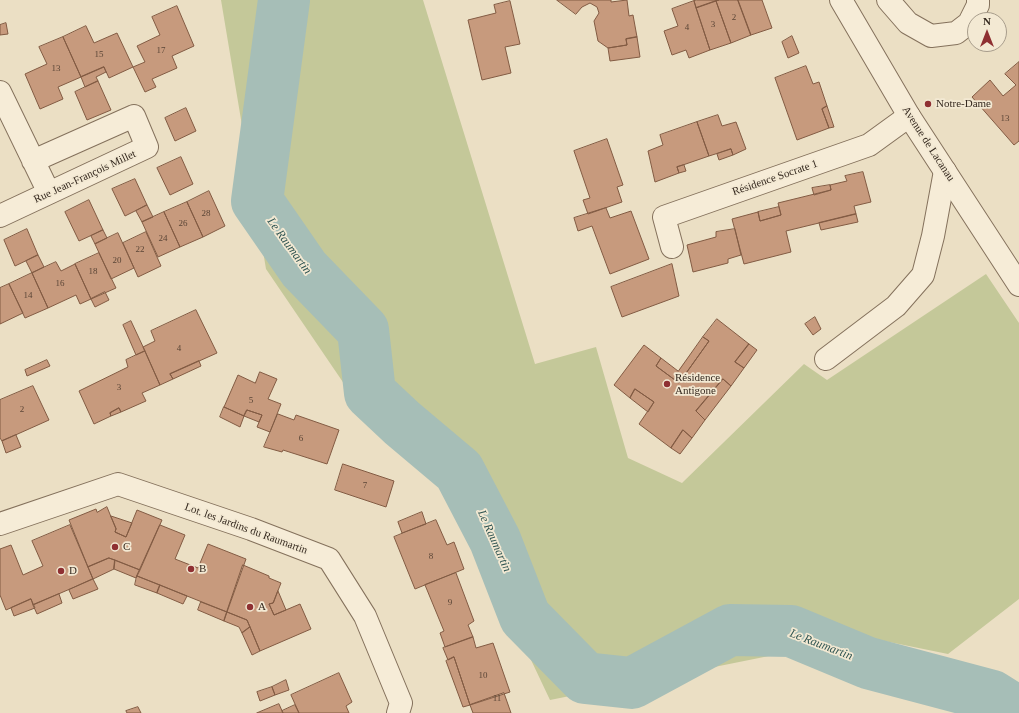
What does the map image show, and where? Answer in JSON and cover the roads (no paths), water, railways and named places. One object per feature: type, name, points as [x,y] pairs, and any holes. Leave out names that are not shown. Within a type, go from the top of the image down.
[{"type":"street","name":"Avenue de Lacanau","points":[[841,0],[909,116],[1019,285]]},
{"type":"street","points":[[888,0],[908,23],[930,36],[956,33],[969,23],[978,5],[978,0]]},
{"type":"street","points":[[0,92],[49,193]]},
{"type":"street","name":"Rue Jean-François Millet","points":[[0,216],[148,147],[134,116],[34,161]]},
{"type":"street","name":"Résidence Socrate 1","points":[[672,247],[664,217],[869,145],[909,116]]},
{"type":"street","points":[[826,359],[896,306],[923,276],[933,236],[945,171]]},
{"type":"street","name":"Lot. les Jardins du Raumartin","points":[[0,524],[118,484],[251,529],[329,559],[365,616],[401,703],[398,713]]},
{"type":"waterway","name":"Le Raumartin","points":[[284,0],[257,201],[304,269],[363,330],[370,393],[402,423],[459,471],[495,540],[525,617],[585,678],[632,683],[730,630],[791,631],[868,663],[992,696],[1019,713]]},
{"type":"place","name":"Notre-Dame","points":[[928,104]]},
{"type":"place","name":"Résidence Antigone","points":[[667,384]]},
{"type":"place","name":"C","points":[[115,547]]},
{"type":"place","name":"B","points":[[191,569]]},
{"type":"place","name":"D","points":[[61,571]]},
{"type":"place","name":"A","points":[[250,607]]}]
